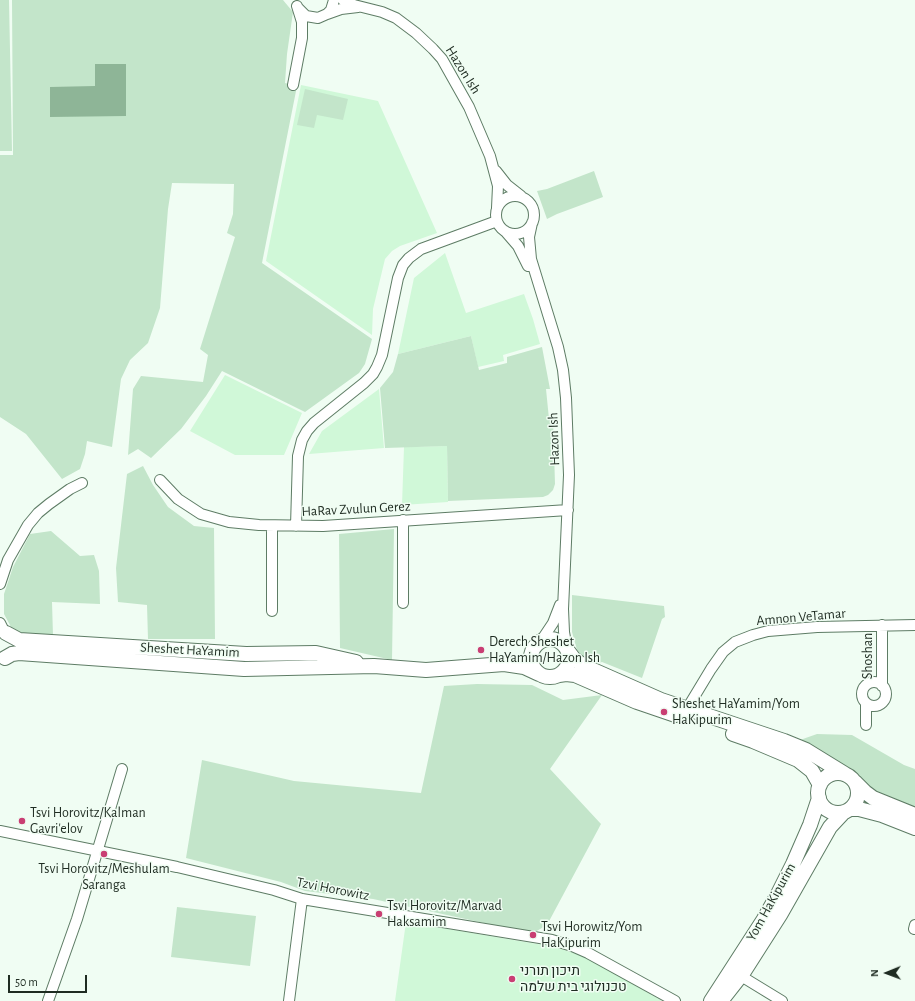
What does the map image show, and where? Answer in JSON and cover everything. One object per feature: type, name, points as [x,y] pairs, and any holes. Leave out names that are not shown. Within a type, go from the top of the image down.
[{"type":"street","points":[[302,38],[310,25],[331,10],[334,0]]},
{"type":"street","name":"Hazon Ish","points":[[343,0],[354,6],[382,12],[396,18],[416,32],[442,59],[461,90],[492,162],[498,186],[497,208]]},
{"type":"street","points":[[297,3],[306,16],[312,18],[324,15]]},
{"type":"street","points":[[292,85],[302,38],[302,22],[297,3]]},
{"type":"street","name":"Hazon Ish","points":[[324,15],[345,8],[362,7]]},
{"type":"street","name":"Hazon Ish","points":[[492,162],[504,182],[513,191],[521,196]]},
{"type":"street","points":[[515,195],[521,196],[528,201],[533,208],[534,214],[532,223],[529,228],[522,233],[512,234],[505,231],[497,221],[497,208],[501,201],[506,198],[515,195]]},
{"type":"street","points":[[296,526],[298,456],[302,440],[314,423],[364,383],[377,368],[382,355],[398,278],[403,265],[409,258],[421,249],[497,221]]},
{"type":"street","name":"Hazon Ish","points":[[532,223],[529,237],[530,254],[553,327],[563,370],[568,432],[568,510],[563,592],[563,621],[567,650]]},
{"type":"street","name":"Hazon Ish","points":[[505,231],[521,252],[540,289]]},
{"type":"street","name":"HaRav Zvulun Gerez","points":[[160,480],[186,505],[210,517],[240,524],[296,526],[568,510]]},
{"type":"street","points":[[0,584],[10,556],[28,525],[38,513],[49,504],[70,489],[82,483]]},
{"type":"street","points":[[403,520],[403,603]]},
{"type":"street","points":[[272,526],[272,611]]},
{"type":"street","name":"Hazon Ish","points":[[538,644],[556,618],[560,608],[563,592]]},
{"type":"street","name":"Shoshan","points":[[882,625],[882,686]]},
{"type":"street","name":"Amnon VeTamar","points":[[684,713],[710,669],[723,652],[735,642],[753,634],[768,631],[817,627],[915,625]]},
{"type":"street","points":[[2,660],[10,647],[10,641],[3,629]]},
{"type":"street","name":"Sheshet HaYamim","points":[[3,629],[19,640],[246,654],[316,653],[374,666]]},
{"type":"street","points":[[915,815],[873,798],[850,778],[799,746],[684,713],[637,702],[575,675],[566,674],[547,677],[539,674],[535,670],[531,661],[531,655],[538,644],[546,639],[556,640],[563,644],[574,659],[584,666],[661,700],[684,713],[798,760],[812,771],[822,804],[826,809],[832,812],[859,809],[882,815],[915,828]]},
{"type":"street","name":"Sheshet HaYamim","points":[[500,664],[521,657],[538,644]]},
{"type":"street","points":[[559,675],[567,666],[569,658],[567,650]]},
{"type":"street","name":"Sheshet HaYamim","points":[[2,660],[12,654],[19,653],[244,669],[374,666],[426,670],[500,664],[520,666],[539,674]]},
{"type":"street","points":[[866,703],[875,706],[882,704],[886,694],[882,686],[872,682],[863,689],[862,696],[866,703],[866,725]]},
{"type":"street","points":[[48,1001],[77,919],[122,769]]},
{"type":"street","points":[[819,791],[828,775],[839,772],[850,778],[858,793],[858,799],[848,810]]},
{"type":"street","name":"Yom HaKipurim","points":[[711,1001],[764,919],[777,896],[810,825],[819,791]]},
{"type":"street","name":"Yom HaKipurim","points":[[721,1001],[741,976],[780,915],[830,827],[848,810]]},
{"type":"street","name":"Tzvi Horowitz","points":[[0,831],[177,867],[266,888],[302,899],[552,940],[588,953],[675,1001]]},
{"type":"street","points":[[289,1001],[302,899]]},
{"type":"street","points":[[741,976],[782,1001]]},
{"type":"shaded area","points":[[0,0],[9,0],[12,151],[0,151]]},
{"type":"shaded area","points":[[12,0],[283,0],[293,12],[287,54],[285,83],[297,86],[262,263],[372,339],[365,364],[359,373],[305,412],[222,371],[206,396],[181,429],[151,458],[138,449],[128,455],[133,389],[141,376],[203,382],[208,355],[200,349],[235,237],[227,233],[233,214],[234,184],[172,183],[168,209],[160,308],[148,343],[130,360],[121,379],[112,447],[87,441],[85,454],[80,469],[62,479],[26,434],[0,417],[0,155],[13,155]]},
{"type":"shaded area","points":[[95,64],[126,64],[126,116],[50,117],[50,87],[95,86]]},
{"type":"shaded area","points":[[301,85],[378,101],[437,233],[400,246],[392,251],[385,259],[373,309],[372,335],[266,261]]},
{"type":"shaded area","points":[[305,89],[348,99],[343,120],[317,115],[314,128],[297,125]]},
{"type":"shaded area","points":[[594,171],[603,197],[547,219],[537,191],[547,189]]},
{"type":"shaded area","points":[[445,253],[466,313],[524,294],[540,344],[503,355],[504,361],[478,367],[471,336],[398,354],[414,278]]},
{"type":"shaded area","points":[[471,336],[479,370],[507,363],[507,357],[542,347],[550,389],[546,389],[549,419],[553,418],[555,484],[553,490],[548,495],[543,497],[448,501],[447,446],[385,448],[380,388],[393,372],[398,354]]},
{"type":"shaded area","points":[[225,375],[302,413],[284,455],[235,455],[190,431]]},
{"type":"shaded area","points":[[379,389],[384,448],[309,454],[322,431]]},
{"type":"shaded area","points":[[447,446],[448,502],[402,505],[404,447]]},
{"type":"shaded area","points":[[143,466],[153,485],[168,507],[194,526],[214,528],[215,639],[148,639],[147,605],[118,602],[116,568],[127,474]]},
{"type":"shaded area","points":[[394,529],[392,660],[340,648],[339,534]]},
{"type":"shaded area","points":[[51,531],[80,556],[94,555],[99,571],[100,604],[52,602],[53,636],[21,634],[11,627],[4,614],[4,594],[13,567],[30,534]]},
{"type":"shaded area","points":[[572,595],[664,606],[665,617],[662,619],[642,678],[602,662],[596,664],[581,655],[577,650],[572,632]]},
{"type":"shaded area","points":[[477,684],[532,685],[563,700],[602,695],[550,769],[601,824],[547,925],[535,932],[521,931],[373,899],[305,891],[281,882],[186,858],[202,760],[294,781],[421,793],[444,686]]},
{"type":"shaded area","points":[[817,734],[852,735],[904,765],[915,769],[915,810],[877,796],[852,771],[831,760],[800,740]]},
{"type":"shaded area","points":[[177,907],[256,916],[250,966],[171,957]]},
{"type":"shaded area","name":"תיכון תורני טכנולוגי בית שלמה","points":[[406,922],[549,946],[568,951],[588,958],[662,1001],[395,1001]]},
{"type":"place","name":"Derech Sheshet HaYamim/Hazon Ish","points":[[481,650]]},
{"type":"place","name":"Sheshet HaYamim/Yom HaKipurim","points":[[664,712]]},
{"type":"place","name":"Tsvi Horovitz/Kalman Gavri'elov","points":[[22,821]]},
{"type":"place","name":"Tsvi Horovitz/Meshulam Saranga","points":[[104,854]]},
{"type":"place","name":"Tsvi Horovitz/Marvad Haksamim","points":[[379,914]]},
{"type":"place","name":"Tsvi Horowitz/Yom HaKipurim","points":[[533,935]]},
{"type":"place","name":"תיכון תורני טכנולוגי בית שלמה","points":[[512,979]]}]
